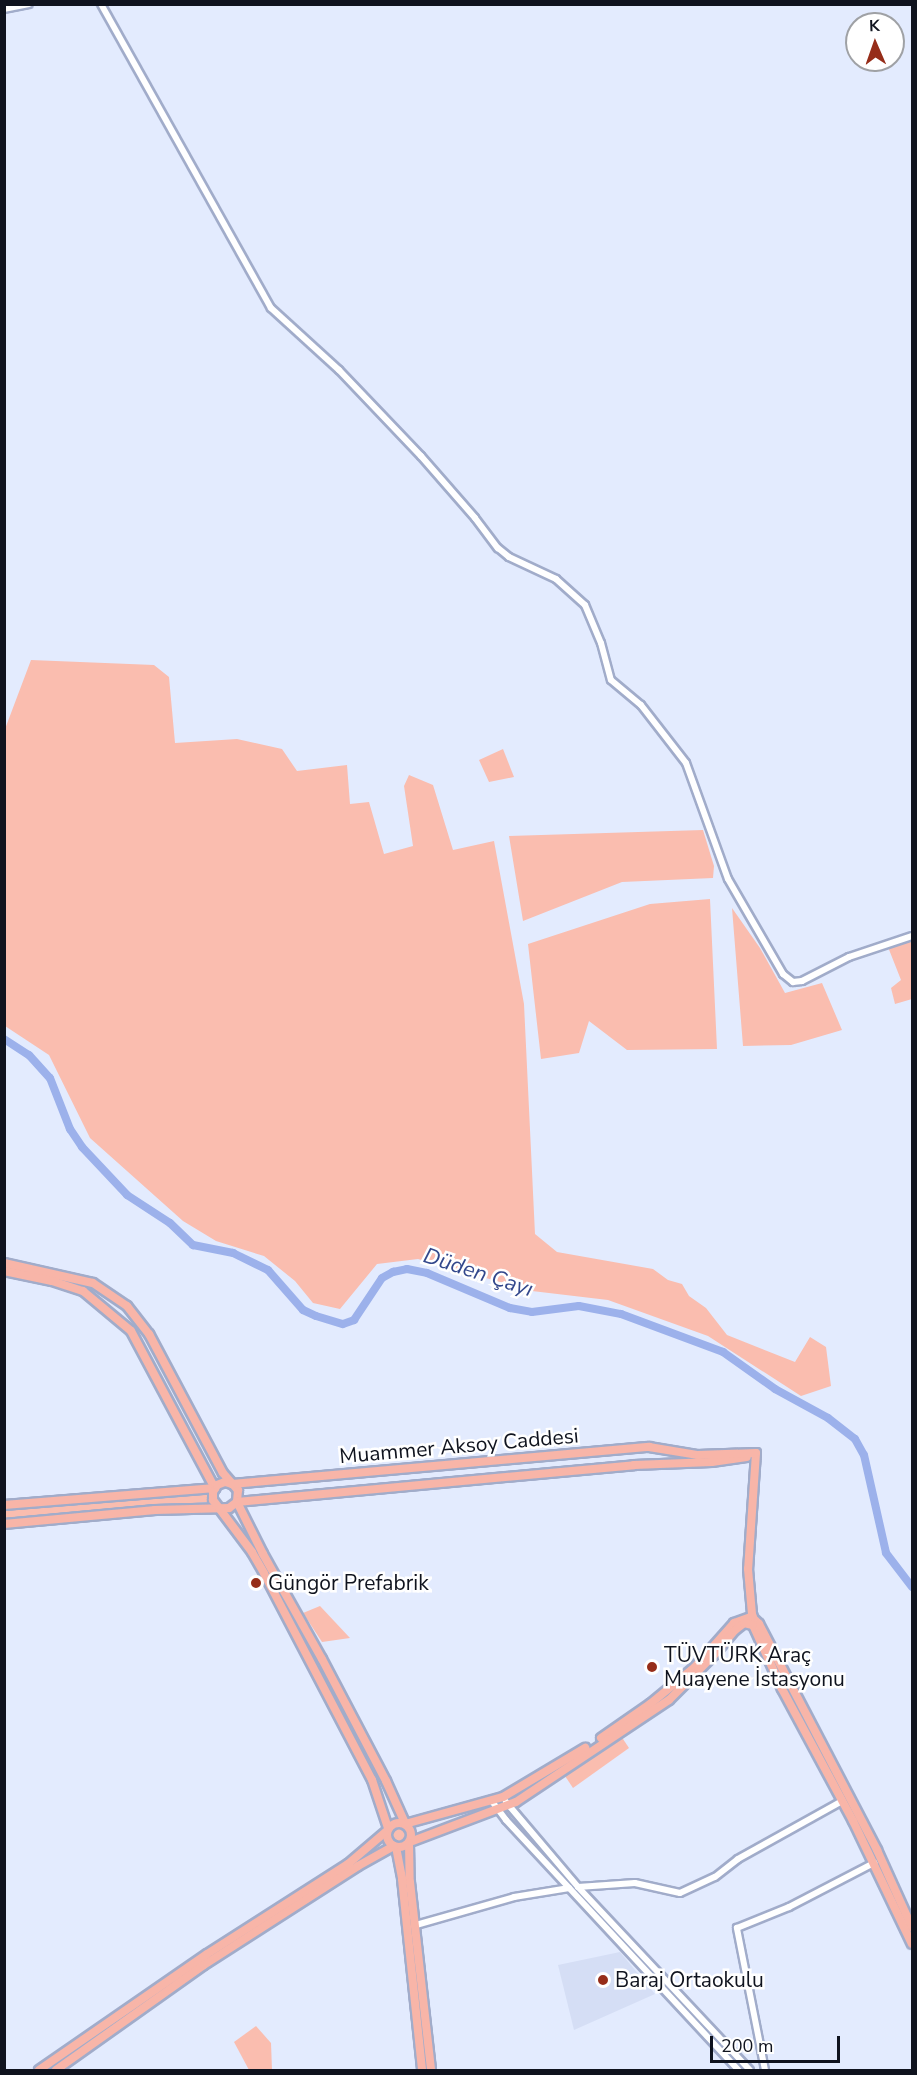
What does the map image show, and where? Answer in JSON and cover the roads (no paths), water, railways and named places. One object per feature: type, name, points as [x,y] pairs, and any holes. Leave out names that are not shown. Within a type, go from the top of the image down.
[{"type":"main road","points":[[4,1263],[93,1283],[127,1306],[149,1334],[223,1473],[239,1494],[237,1502],[229,1509],[155,1510],[4,1524]]},
{"type":"main road","points":[[4,1271],[52,1281],[83,1291],[131,1331],[215,1488],[213,1500],[222,1508],[252,1552],[372,1780],[388,1829],[388,1840],[395,1846],[402,1880],[422,2070]]},
{"type":"main road","name":"Muammer Aksoy Caddesi","points":[[232,1484],[649,1447],[688,1454],[756,1453]]},
{"type":"main road","points":[[756,1453],[748,1539],[749,1620],[782,1689],[877,1851],[912,1927]]},
{"type":"main road","name":"Muammer Aksoy Caddesi","points":[[237,1502],[671,1463],[731,1460],[756,1453]]},
{"type":"main road","points":[[4,1505],[215,1488],[225,1482],[232,1484]]},
{"type":"main road","points":[[237,1502],[386,1781],[405,1824],[411,1830],[410,1882],[431,2070]]},
{"type":"main road","points":[[39,2070],[207,1954],[348,1864],[394,1824],[405,1824],[503,1797],[587,1747],[650,1704],[695,1667],[734,1623],[749,1620]]},
{"type":"main road","points":[[56,2070],[204,1965],[358,1866],[395,1846],[508,1806],[669,1700],[749,1620]]},
{"type":"main road","points":[[829,1768],[842,1801],[912,1944]]},
{"type":"street","points":[[4,9],[29,4]]},
{"type":"street","points":[[101,4],[271,308],[339,370],[421,456],[498,548],[509,557],[556,579],[585,606],[601,643],[611,680],[641,705],[686,763],[728,879],[783,974],[793,982],[802,981],[849,957],[912,936]]},
{"type":"street","points":[[503,1797],[508,1806],[578,1887],[750,2070]]},
{"type":"street","points":[[491,1800],[497,1810],[738,2070]]},
{"type":"street","points":[[578,1887],[634,1883],[650,1884],[680,1893],[715,1877],[738,1859],[842,1801]]},
{"type":"street","points":[[765,2070],[737,1928],[789,1907],[874,1863]]},
{"type":"street","points":[[416,1925],[514,1897],[569,1888]]},
{"type":"waterway","name":"Düden Çayı","points":[[4,1039],[29,1055],[50,1078],[70,1129],[82,1147],[127,1195],[170,1223],[193,1245],[233,1253],[268,1270],[303,1310],[316,1316],[343,1324],[354,1320],[382,1278],[393,1272],[407,1269],[427,1273],[510,1308],[532,1312],[579,1306],[621,1314],[723,1352],[775,1389],[828,1418],[855,1439],[864,1455],[886,1553],[912,1587]]},
{"type":"place","name":"Güngör Prefabrik","points":[[256,1583]]},
{"type":"place","name":"TÜVTÜRK Araç Muayene İstasyonu","points":[[652,1667]]},
{"type":"place","name":"Baraj Ortaokulu","points":[[603,1980]]}]
